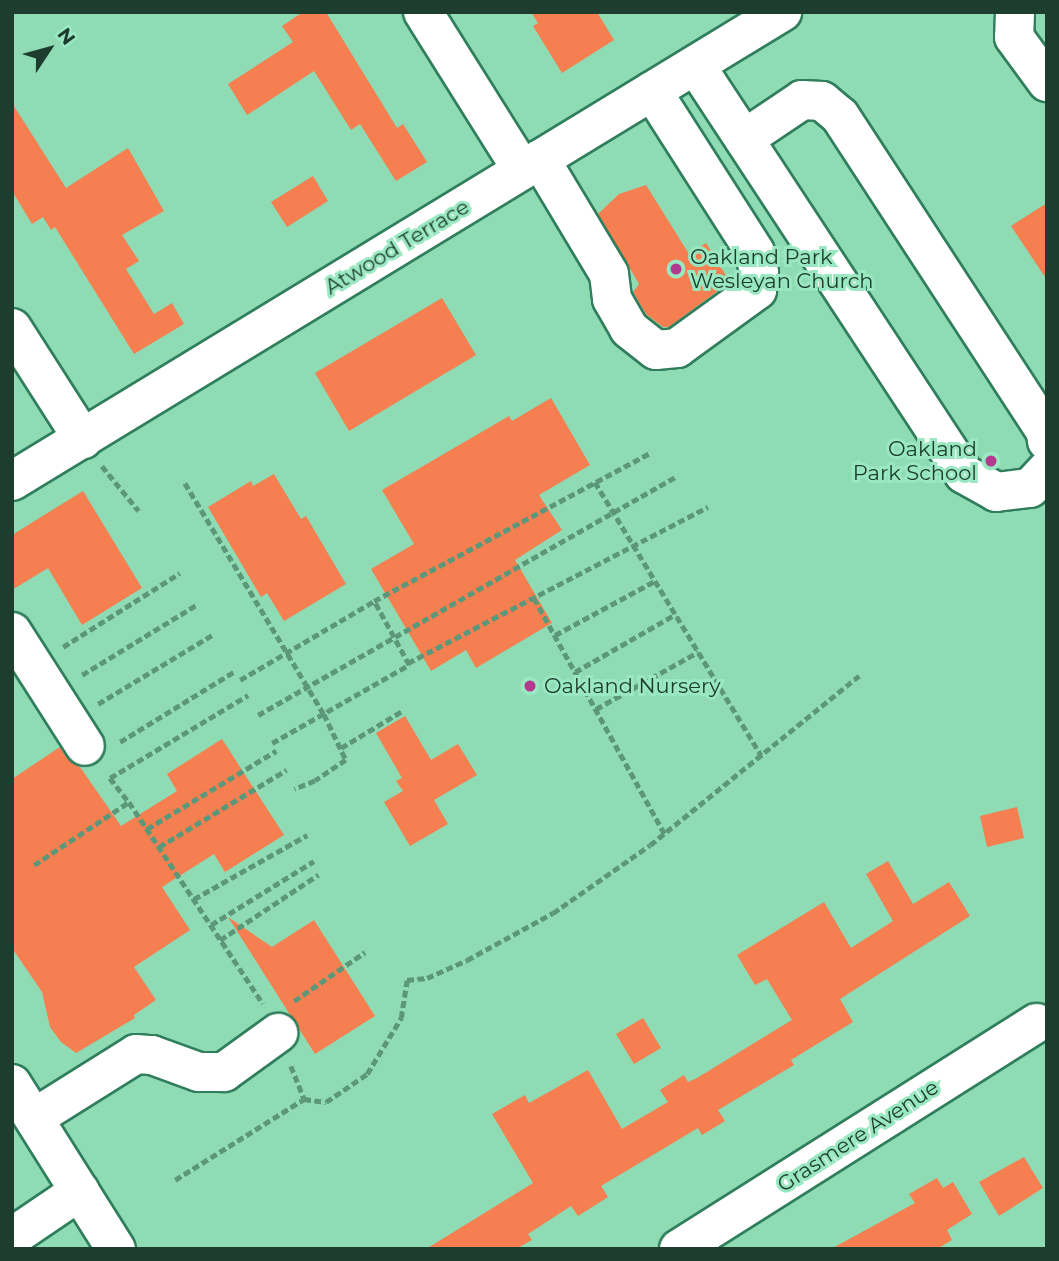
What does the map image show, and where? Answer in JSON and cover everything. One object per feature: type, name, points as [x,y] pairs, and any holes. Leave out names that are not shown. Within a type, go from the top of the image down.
[{"type":"street","points":[[423,12],[608,274],[612,299],[629,329],[656,350],[677,348],[757,290],[759,273],[754,252],[652,91]]},
{"type":"street","name":"Atwood Terrace","points":[[12,481],[782,12]]},
{"type":"street","points":[[1015,12],[1014,37],[1047,82]]},
{"type":"street","points":[[696,66],[964,474],[996,492],[1030,488],[1047,470]]},
{"type":"street","points":[[744,139],[802,100],[822,101],[840,116],[1046,432],[1047,441]]},
{"type":"street","points":[[12,328],[83,439]]},
{"type":"street","points":[[12,632],[77,723]]},
{"type":"street","name":"Grasmere Avenue","points":[[679,1249],[1036,1023]]},
{"type":"street","points":[[34,1118],[136,1054],[152,1055],[199,1072],[224,1072],[275,1025]]},
{"type":"street","points":[[12,1084],[116,1249]]},
{"type":"street","points":[[12,1237],[80,1191]]},
{"type":"path","points":[[83,439],[139,511]]},
{"type":"path","points":[[240,680],[374,601],[650,453]]},
{"type":"path","points":[[258,715],[676,477]]},
{"type":"path","points":[[595,482],[761,755]]},
{"type":"path","points":[[185,483],[324,713],[346,760],[315,781],[295,789]]},
{"type":"path","points":[[272,743],[408,663],[708,507]]},
{"type":"path","points":[[77,723],[180,573]]},
{"type":"path","points":[[555,635],[655,580]]},
{"type":"path","points":[[534,598],[665,834]]},
{"type":"path","points":[[374,601],[408,663]]},
{"type":"path","points":[[77,723],[198,604]]},
{"type":"path","points":[[575,673],[676,614]]},
{"type":"path","points":[[77,723],[214,634]]},
{"type":"path","points":[[596,709],[698,652]]},
{"type":"path","points":[[77,723],[235,671]]},
{"type":"path","points":[[175,1180],[304,1098],[326,1102],[367,1074],[401,1017],[407,980],[427,978],[467,960],[553,913],[665,834],[859,676]]},
{"type":"path","points":[[110,778],[248,695]]},
{"type":"path","points":[[341,748],[402,711]]},
{"type":"path","points":[[77,723],[110,778],[129,802],[275,1025],[304,1098]]},
{"type":"path","points":[[147,829],[276,751]]},
{"type":"path","points":[[159,847],[286,769]]},
{"type":"path","points":[[34,865],[129,802]]},
{"type":"path","points":[[194,900],[307,835]]},
{"type":"path","points":[[211,925],[314,861]]},
{"type":"path","points":[[220,940],[318,875]]},
{"type":"path","points":[[275,1025],[365,952]]},
{"type":"building","points":[[303,12],[326,12],[397,128],[403,124],[427,162],[396,181],[360,124],[351,130],[314,71],[247,115],[228,84],[293,42],[282,26]]},
{"type":"building","points":[[531,12],[597,12],[614,40],[562,73],[533,26],[538,23]]},
{"type":"building","points":[[12,103],[66,188],[128,148],[164,211],[122,235],[139,261],[126,269],[154,314],[172,303],[184,324],[134,354],[55,227],[51,230],[43,217],[32,224],[12,191]]},
{"type":"building","points":[[313,176],[328,201],[287,227],[271,202]]},
{"type":"building","name":"Oakland Park Wesleyan Church","points":[[646,185],[689,254],[706,243],[730,282],[669,327],[663,327],[646,314],[633,292],[639,284],[598,214],[619,194]]},
{"type":"building","points":[[1047,203],[1047,280],[1011,226]]},
{"type":"building","points":[[442,298],[476,355],[349,431],[315,373]]},
{"type":"building","points":[[551,398],[590,465],[539,495],[562,530],[515,560],[552,623],[476,668],[466,650],[431,671],[371,569],[414,544],[382,490],[509,416],[512,421]]},
{"type":"building","points":[[274,474],[301,519],[306,516],[346,584],[284,621],[267,593],[261,597],[208,507],[251,481],[253,486]]},
{"type":"building","points":[[83,491],[142,588],[82,625],[48,568],[12,590],[12,535]]},
{"type":"building","points":[[405,716],[431,760],[458,744],[477,775],[434,800],[448,824],[410,846],[384,802],[403,791],[396,781],[402,778],[376,733]]},
{"type":"building","points":[[222,739],[284,835],[225,872],[214,854],[162,887],[190,930],[134,967],[156,1000],[134,1015],[135,1018],[76,1053],[61,1042],[50,1027],[42,992],[12,948],[12,779],[60,747],[67,758],[80,767],[121,826],[177,791],[167,774]]},
{"type":"building","points":[[1017,807],[1024,838],[987,847],[980,816]]},
{"type":"building","points":[[888,861],[913,904],[949,882],[970,916],[840,999],[853,1022],[791,1060],[794,1065],[718,1110],[725,1121],[702,1135],[698,1128],[601,1186],[608,1197],[578,1216],[571,1206],[528,1234],[532,1240],[516,1249],[426,1249],[533,1183],[492,1114],[525,1095],[529,1103],[588,1070],[622,1129],[668,1102],[660,1090],[684,1075],[688,1082],[697,1078],[792,1020],[767,979],[755,985],[737,955],[824,902],[851,948],[893,921],[866,874]]},
{"type":"building","points":[[228,917],[272,947],[314,920],[375,1016],[315,1054]]},
{"type":"building","points":[[643,1018],[661,1048],[634,1064],[616,1034]]},
{"type":"building","points":[[1024,1157],[1043,1188],[999,1216],[979,1182]]},
{"type":"building","points":[[937,1178],[943,1188],[953,1182],[972,1214],[947,1230],[952,1240],[937,1249],[831,1249],[915,1203],[909,1194]]},
{"type":"place","name":"Oakland Park Wesleyan Church","points":[[676,269]]},
{"type":"place","name":"Oakland Park School","points":[[991,461]]},
{"type":"place","name":"Oakland Nursery","points":[[530,686]]}]
